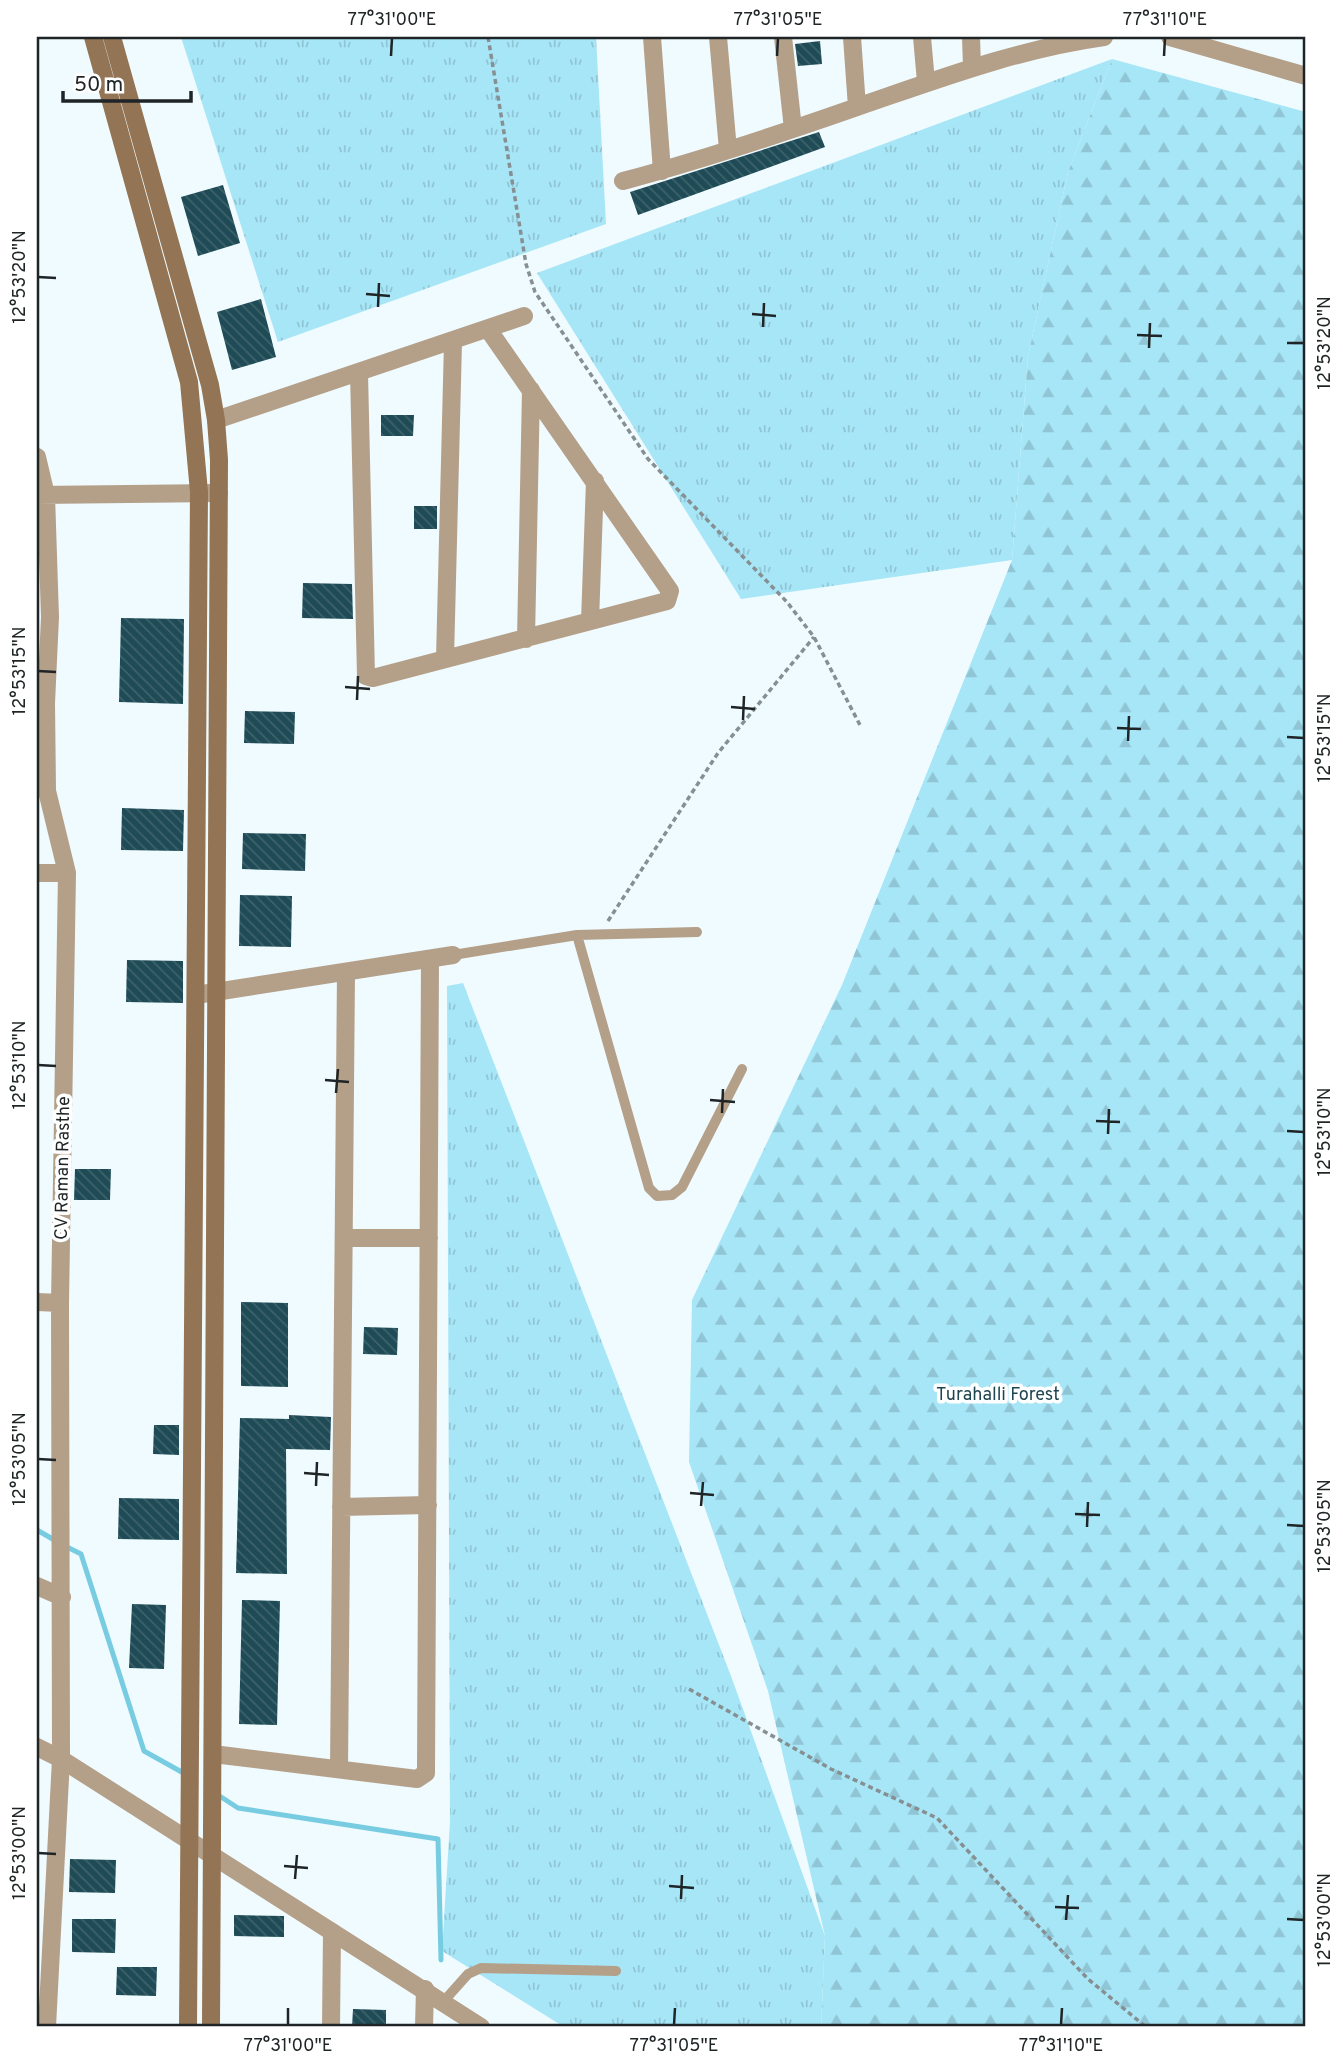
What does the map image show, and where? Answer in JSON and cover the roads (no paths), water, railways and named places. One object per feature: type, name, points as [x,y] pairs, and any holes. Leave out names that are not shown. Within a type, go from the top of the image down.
[{"type":"main road","points":[[93,37],[189,382],[199,492],[188,2027]]},
{"type":"main road","points":[[112,37],[210,385],[216,420],[219,493],[218,993],[211,2027]]},
{"type":"street","points":[[652,37],[662,171]]},
{"type":"street","points":[[718,37],[728,150]]},
{"type":"street","points":[[783,37],[793,129]]},
{"type":"street","points":[[852,37],[858,107]]},
{"type":"street","points":[[922,37],[926,82]]},
{"type":"street","points":[[971,37],[972,67]]},
{"type":"street","points":[[623,181],[793,129],[1047,41],[1104,37]]},
{"type":"street","points":[[1170,37],[1222,45],[1306,76]]},
{"type":"street","points":[[216,420],[524,316]]},
{"type":"street","points":[[359,373],[365,674],[373,678],[667,601],[671,596],[596,481],[488,329]]},
{"type":"street","points":[[445,659],[453,342]]},
{"type":"street","points":[[526,639],[531,390]]},
{"type":"street","name":"CV Raman Rasthe","points":[[37,457],[41,495],[43,617],[42,791],[67,873],[60,1303],[61,1759],[47,2027]]},
{"type":"street","points":[[590,621],[596,481]]},
{"type":"street","points":[[41,495],[219,493]]},
{"type":"street","points":[[37,873],[67,873]]},
{"type":"street","points":[[196,995],[453,955]]},
{"type":"street","points":[[213,1754],[417,1779],[426,1773],[430,959]]},
{"type":"street","points":[[339,1769],[346,972]]},
{"type":"street","points":[[344,1238],[429,1238]]},
{"type":"street","points":[[37,1302],[60,1303]]},
{"type":"street","points":[[341,1507],[428,1505]]},
{"type":"street","points":[[37,1587],[62,1597]]},
{"type":"street","points":[[37,1747],[61,1759],[212,1857],[425,1989],[476,2026]]},
{"type":"street","points":[[331,2027],[332,1932]]},
{"type":"street","points":[[424,2027],[425,1989]]},
{"type":"lane","points":[[453,955],[577,935],[697,932]]},
{"type":"lane","points":[[577,935],[649,1188],[657,1196],[673,1195],[682,1187],[742,1069]]},
{"type":"lane","points":[[443,2002],[468,1974],[481,1968],[616,1971]]},
{"type":"waterway","points":[[37,1530],[56,1541]]},
{"type":"waterway","points":[[65,1546],[81,1554],[144,1751],[187,1775]]},
{"type":"waterway","points":[[215,1793],[238,1808],[438,1839],[441,1960]]},
{"type":"park label","name":"Turahalli Forest","points":[[998,1394]]}]
